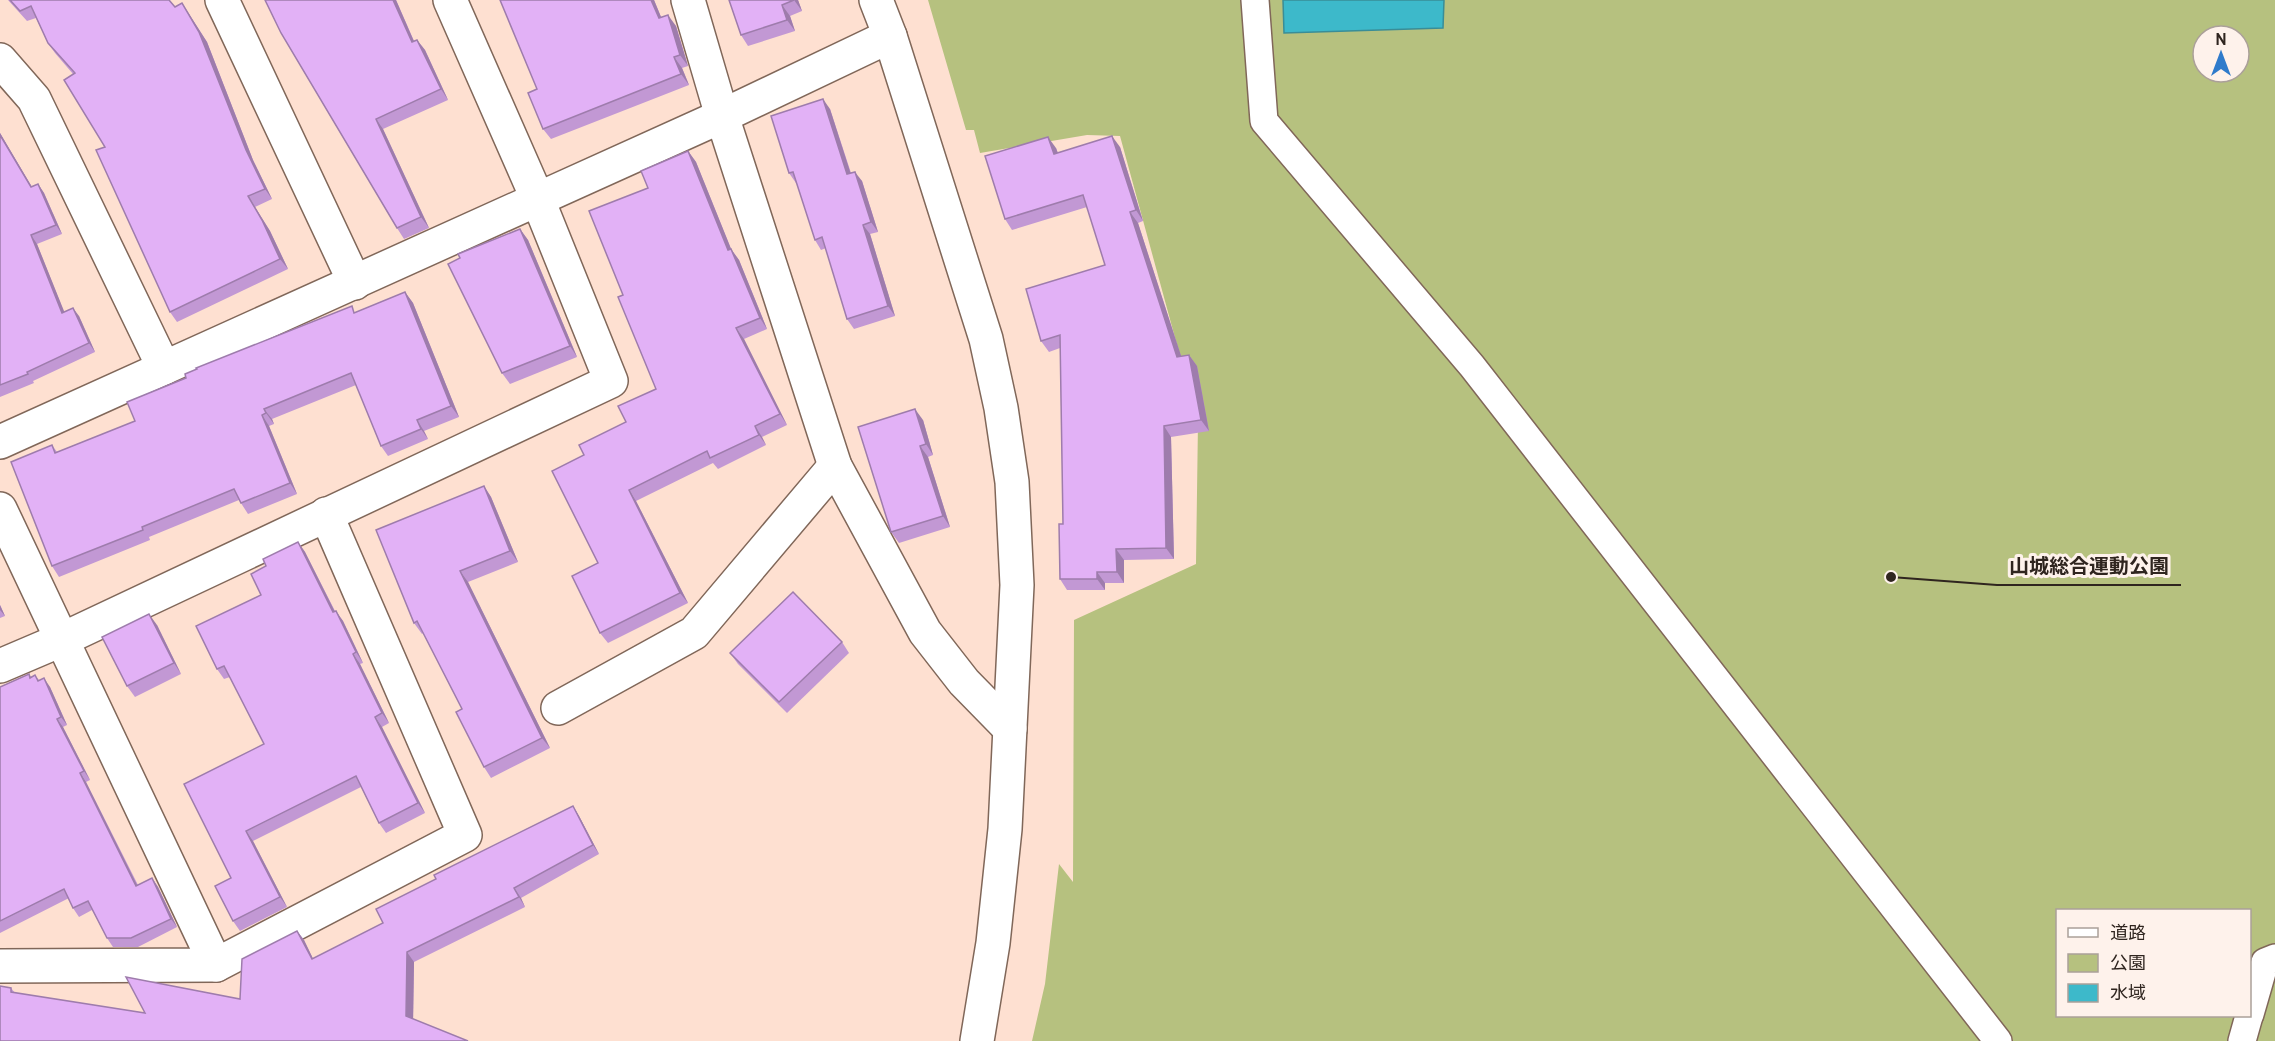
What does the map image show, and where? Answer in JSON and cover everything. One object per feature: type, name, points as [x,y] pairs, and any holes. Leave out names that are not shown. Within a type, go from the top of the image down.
[{"type":"street","points":[[222,0],[355,283]]},
{"type":"street","points":[[0,666],[611,381],[538,200],[450,0]]},
{"type":"street","points":[[688,0],[722,116],[835,466],[924,632],[964,682],[1010,729]]},
{"type":"street","points":[[876,0],[890,36],[986,339],[1001,408],[1012,482],[1017,585],[1004,840],[993,943],[977,1041]]},
{"type":"street","points":[[0,442],[538,200],[890,36]]},
{"type":"street","points":[[0,60],[34,99],[164,368]]},
{"type":"street","points":[[558,708],[694,633],[835,466]]},
{"type":"street","points":[[0,509],[216,965]]},
{"type":"street","points":[[0,966],[216,965],[465,835],[326,514]]},
{"type":"lane","points":[[1255,0],[1264,122],[1472,366],[1998,1041]]},
{"type":"lane","points":[[2251,1008],[2265,962],[2275,958]]},
{"type":"lane","points":[[2242,1041],[2248,1017]]},
{"type":"green space","points":[[928,0],[2275,0],[2275,1041],[1032,1041],[1045,984],[1059,864],[1073,882],[1074,620],[1196,564],[1198,422],[1120,136],[1087,135],[980,153],[974,130],[966,130]]},
{"type":"water","points":[[1283,0],[1444,0],[1443,28],[1284,33]]},
{"type":"building","points":[[10,0],[169,0],[175,7],[182,3],[199,32],[246,150],[265,189],[248,196],[280,259],[170,312],[96,150],[105,147],[64,80],[75,73],[48,43],[31,6],[20,11]]},
{"type":"building","points":[[265,0],[393,0],[412,42],[417,40],[441,89],[376,119],[421,217],[397,228],[281,33]]},
{"type":"building","points":[[500,0],[651,0],[659,18],[668,15],[680,55],[674,57],[681,74],[543,129],[528,93],[537,89]]},
{"type":"building","points":[[729,0],[794,0],[782,5],[787,20],[741,35]]},
{"type":"building","points":[[823,99],[847,174],[855,172],[871,222],[863,225],[888,306],[847,319],[822,237],[815,240],[793,172],[789,173],[771,116]]},
{"type":"building","points":[[0,135],[31,187],[38,184],[56,225],[31,235],[62,313],[73,308],[89,343],[27,372],[28,374],[0,385]]},
{"type":"building","points":[[1112,136],[1136,210],[1130,212],[1177,357],[1189,355],[1201,420],[1164,426],[1166,548],[1116,549],[1117,572],[1097,572],[1097,579],[1060,579],[1059,524],[1063,524],[1060,335],[1041,341],[1026,289],[1105,265],[1083,195],[1005,219],[985,156],[1048,137],[1054,154]]},
{"type":"building","points":[[688,151],[728,250],[731,249],[760,318],[736,328],[780,414],[755,426],[759,435],[710,458],[707,451],[629,490],[680,593],[600,633],[572,576],[598,563],[552,471],[584,455],[579,445],[626,422],[618,406],[656,389],[618,297],[623,295],[589,211],[648,188],[641,171]]},
{"type":"building","points":[[520,229],[570,346],[502,373],[448,264],[460,258],[458,254]]},
{"type":"building","points":[[405,292],[451,406],[417,420],[421,429],[381,446],[351,373],[264,409],[266,413],[262,415],[290,483],[241,503],[234,489],[142,527],[143,530],[52,566],[11,462],[52,445],[55,453],[135,421],[127,402],[186,378],[185,374],[196,368],[352,306],[354,313]]},
{"type":"building","points":[[915,409],[926,444],[920,446],[943,516],[891,532],[858,427]]},
{"type":"building","points":[[484,486],[510,551],[460,571],[542,738],[484,767],[456,712],[462,709],[417,621],[414,623],[376,530]]},
{"type":"building","points":[[298,542],[356,652],[353,654],[382,713],[375,717],[418,803],[379,823],[356,776],[246,831],[280,897],[233,921],[215,886],[231,878],[184,784],[264,744],[224,666],[217,669],[196,626],[261,595],[251,574],[266,566],[263,559]]},
{"type":"building","points":[[793,592],[842,642],[779,702],[730,653]]},
{"type":"building","points":[[149,614],[174,663],[127,686],[102,637]]},
{"type":"building","points":[[29,674],[30,678],[35,675],[38,681],[44,678],[61,717],[57,719],[84,771],[80,773],[136,886],[152,878],[171,919],[131,938],[107,938],[88,901],[73,908],[64,889],[0,921],[0,687]]},
{"type":"building","points":[[573,806],[593,845],[514,888],[519,897],[407,952],[406,1016],[468,1041],[0,1041],[0,986],[11,988],[11,992],[145,1013],[126,977],[240,999],[242,959],[297,931],[312,959],[383,923],[376,909],[436,879],[434,875]]},
{"type":"place","name":"山城総合運動公園","points":[[1891,577]]}]
